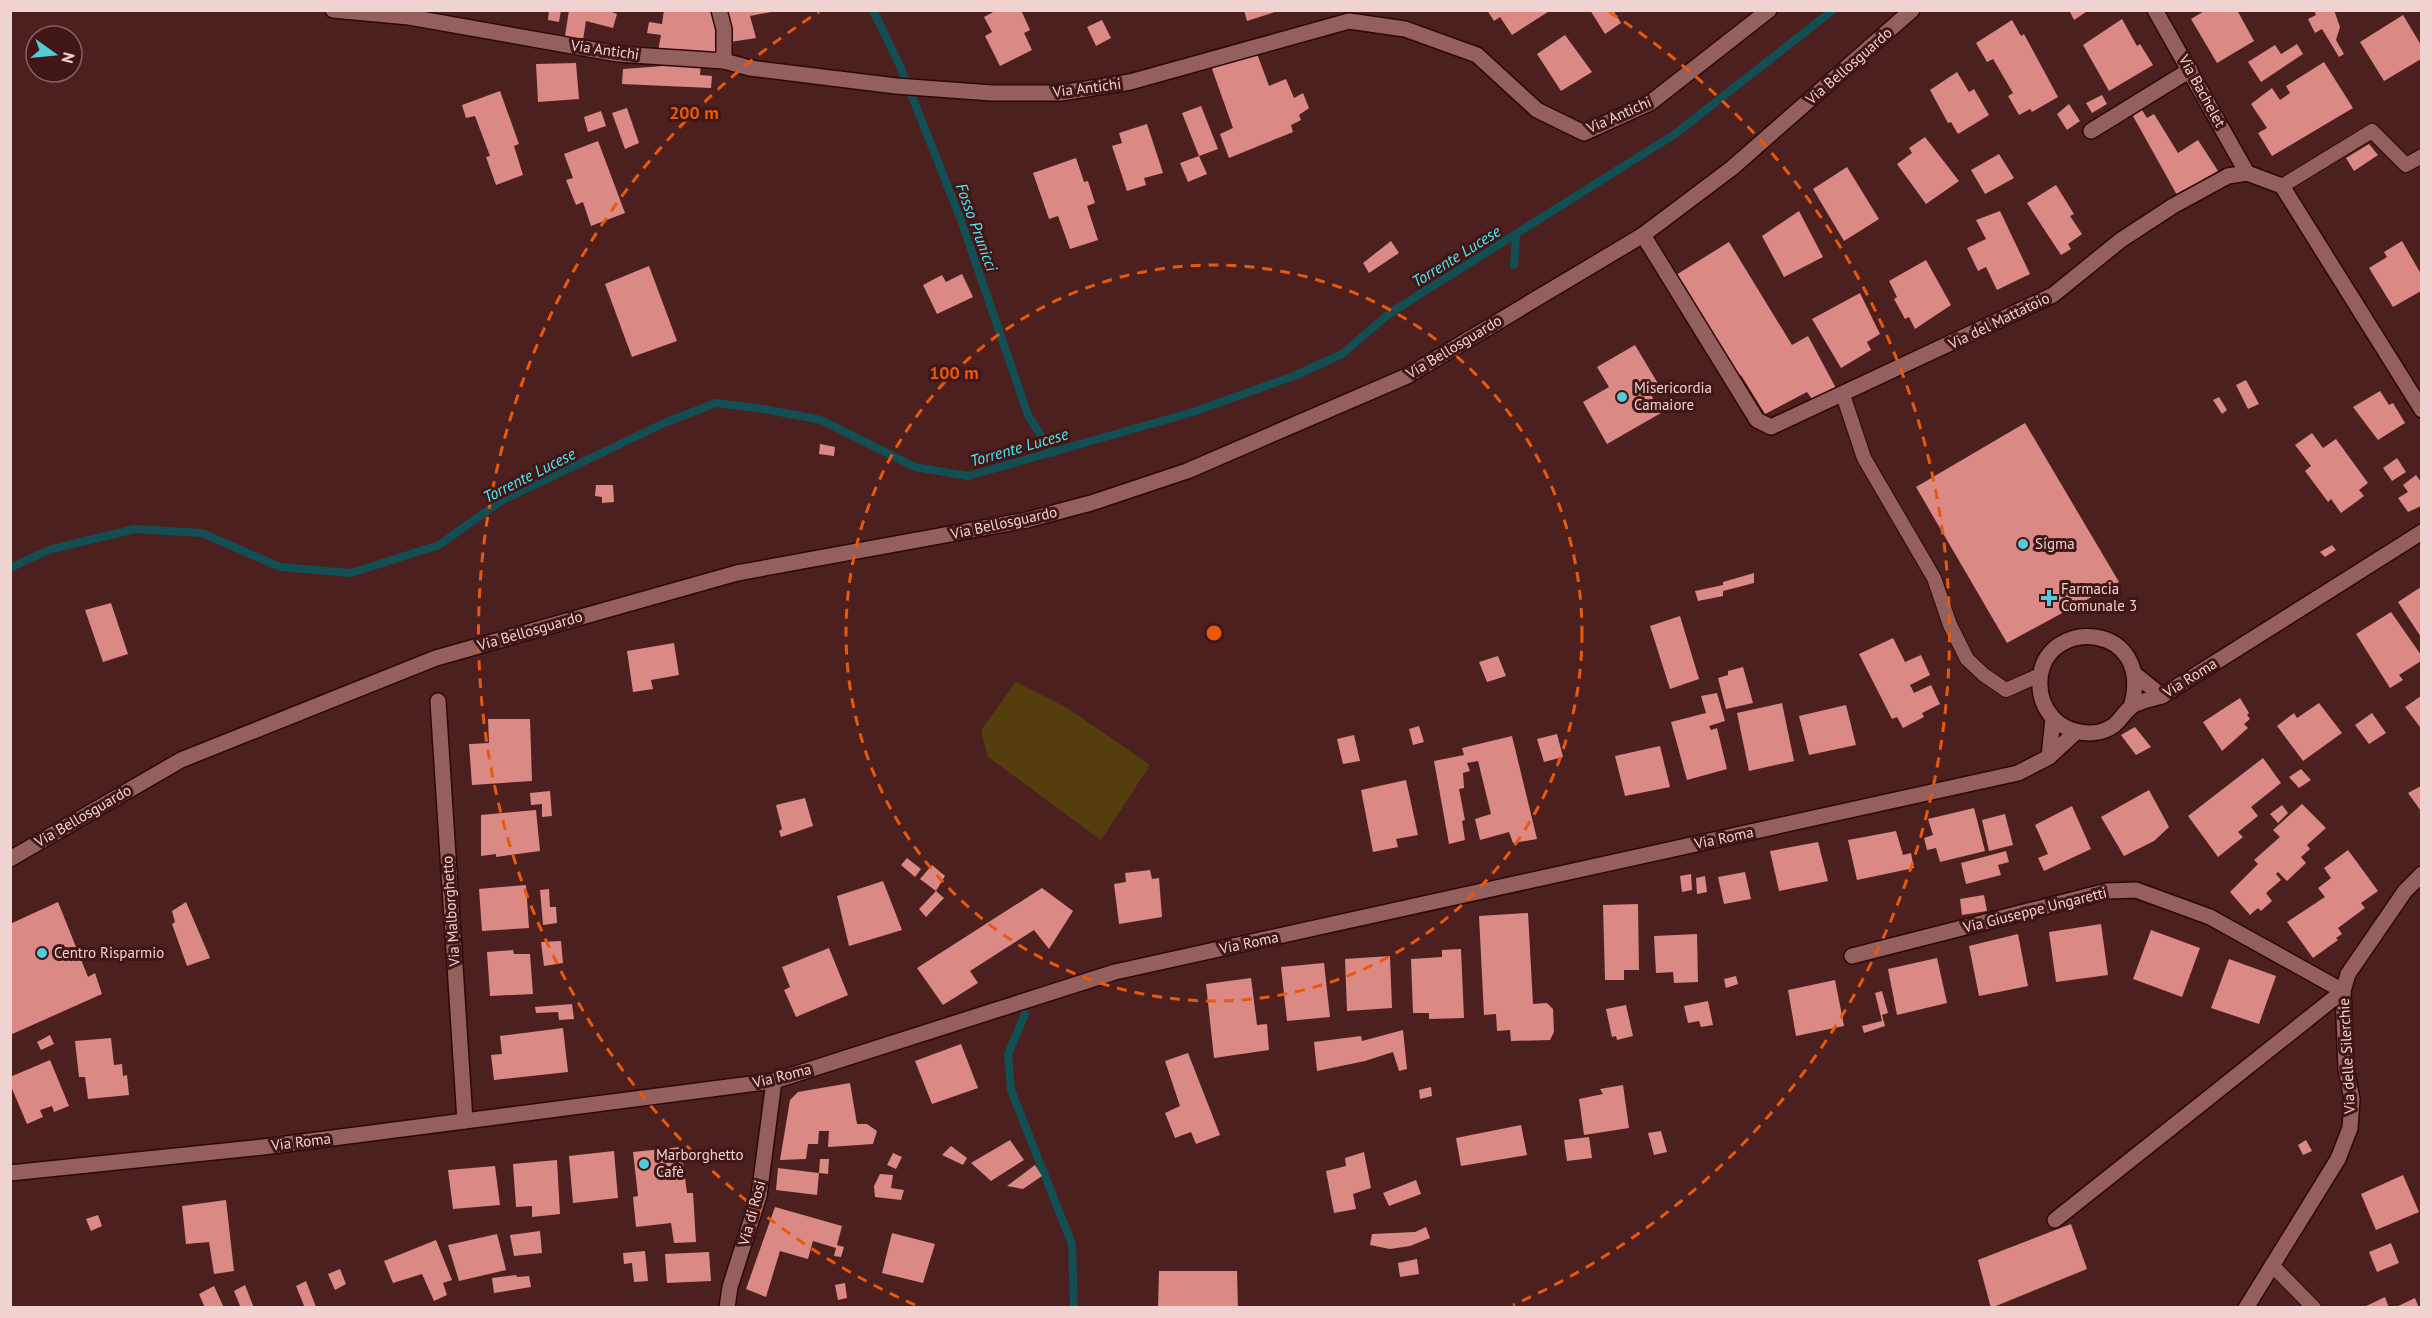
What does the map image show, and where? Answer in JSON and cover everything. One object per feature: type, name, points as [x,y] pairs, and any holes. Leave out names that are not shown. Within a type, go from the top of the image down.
[{"type":"street","name":"Via Antichi","points":[[333,10],[409,17],[618,54],[724,61],[750,68],[896,86],[992,93],[1061,93],[1130,82],[1349,21],[1406,29],[1478,55],[1537,110],[1584,133],[1650,103],[1770,10]]},
{"type":"street","points":[[719,10],[723,29],[724,61]]},
{"type":"street","name":"Via Bellosguardo","points":[[10,859],[181,760],[436,658],[737,573],[1027,520],[1091,503],[1187,471],[1407,376],[1643,235],[1732,168],[1912,10]]},
{"type":"street","name":"Via Bachelet","points":[[2155,10],[2247,173]]},
{"type":"street","points":[[2091,131],[2190,69]]},
{"type":"street","points":[[2247,173],[2282,186],[2421,410]]},
{"type":"street","name":"Via del Mattatoio","points":[[1643,235],[1756,420],[1771,427],[2053,295],[2138,229],[2228,176],[2247,173]]},
{"type":"street","name":"Via Roma","points":[[10,1173],[263,1147],[774,1081],[1115,972],[2018,773],[2049,756],[2076,732],[2093,733],[2111,727],[2123,719],[2131,707],[2162,696],[2421,532]]},
{"type":"street","name":"Via Roma","points":[[2040,675],[2046,659],[2057,646],[2072,638],[2088,635],[2105,638],[2119,647],[2130,659],[2136,675],[2162,696]]},
{"type":"street","points":[[2040,675],[2042,698],[2053,718],[2076,732]]},
{"type":"street","points":[[2131,707],[2136,691],[2136,675]]},
{"type":"street","name":"Via Malborghetto","points":[[438,701],[465,1121]]},
{"type":"street","points":[[2049,756],[2053,718]]},
{"type":"street","name":"Via delle Silerchie","points":[[2246,1308],[2338,1159],[2350,1128],[2352,1098],[2346,1069],[2343,991],[2348,974],[2404,891],[2421,874]]},
{"type":"street","name":"Via Giuseppe Ungaretti","points":[[1852,957],[2107,891],[2136,890],[2210,917],[2343,991]]},
{"type":"street","points":[[2055,1220],[2343,991]]},
{"type":"street","name":"Via di Rosi","points":[[728,1308],[730,1287],[759,1196],[774,1081]]},
{"type":"lane","points":[[2282,186],[2372,131],[2406,165],[2421,156]]},
{"type":"lane","points":[[1843,395],[1864,458],[1934,578],[1950,625],[1967,659],[1984,675],[2006,690],[2040,675]]},
{"type":"lane","points":[[2272,1265],[2313,1308]]},
{"type":"shaded area","points":[[1016,682],[1069,709],[1150,765],[1101,840],[988,757],[981,730]]},
{"type":"building","points":[[549,10],[561,10],[559,22],[548,20]]},
{"type":"building","points":[[569,10],[607,10],[617,14],[613,28],[586,21],[583,40],[565,36]]},
{"type":"building","points":[[664,10],[716,10],[720,31],[716,56],[658,51],[661,35],[647,33],[649,22],[662,24]]},
{"type":"building","points":[[723,10],[771,10],[771,12],[750,16],[756,38],[730,42]]},
{"type":"building","points":[[997,10],[1021,10],[1030,30],[1024,33],[1032,50],[1000,66],[985,36],[992,32],[984,17]]},
{"type":"building","points":[[1244,10],[1278,10],[1278,11],[1247,21]]},
{"type":"building","points":[[1487,10],[1551,10],[1512,35],[1500,17],[1494,21]]},
{"type":"building","points":[[1590,10],[1613,10],[1621,23],[1605,34]]},
{"type":"building","points":[[2069,10],[2089,10],[2074,20]]},
{"type":"building","points":[[2206,10],[2237,10],[2254,41],[2217,63],[2191,19]]},
{"type":"building","points":[[2314,10],[2334,10],[2340,27],[2336,40],[2344,54],[2339,57],[2322,29],[2315,33],[2308,19],[2316,15]]},
{"type":"building","points":[[2403,15],[2421,45],[2421,59],[2384,81],[2360,42]]},
{"type":"building","points":[[2122,19],[2137,46],[2140,44],[2153,65],[2109,91],[2083,45]]},
{"type":"building","points":[[1102,20],[1111,38],[1096,46],[1087,27]]},
{"type":"building","points":[[2012,20],[2021,36],[2024,34],[2058,97],[2032,112],[2030,109],[2019,115],[2008,96],[2013,93],[1993,59],[1987,62],[1976,43]]},
{"type":"building","points":[[1565,35],[1592,72],[1561,91],[1537,54]]},
{"type":"building","points":[[2297,44],[2303,54],[2261,82],[2248,62],[2275,45],[2281,54]]},
{"type":"building","points":[[1256,51],[1269,86],[1286,79],[1294,98],[1303,93],[1309,108],[1299,115],[1301,120],[1291,125],[1293,132],[1229,158],[1220,134],[1233,128],[1211,66]]},
{"type":"building","points":[[663,61],[701,63],[700,75],[712,76],[711,88],[622,84],[623,69],[663,66]]},
{"type":"building","points":[[2324,62],[2353,108],[2272,156],[2258,133],[2267,128],[2251,104],[2272,88],[2280,100],[2290,93],[2286,86]]},
{"type":"building","points":[[576,63],[579,99],[538,102],[536,64]]},
{"type":"building","points":[[1957,72],[1969,92],[1974,89],[1989,115],[1958,134],[1951,122],[1948,123],[1930,90]]},
{"type":"building","points":[[500,91],[519,144],[514,146],[523,175],[496,185],[486,157],[490,156],[475,116],[466,118],[462,105]]},
{"type":"building","points":[[2102,95],[2107,104],[2092,113],[2086,103]]},
{"type":"building","points":[[2069,104],[2080,121],[2067,130],[2057,114]]},
{"type":"building","points":[[1201,106],[1218,149],[1199,156],[1182,113]]},
{"type":"building","points":[[627,108],[639,143],[625,149],[612,113]]},
{"type":"building","points":[[2142,110],[2147,118],[2154,114],[2178,153],[2198,140],[2218,171],[2177,195],[2133,116]]},
{"type":"building","points":[[601,111],[606,126],[588,132],[584,117]]},
{"type":"building","points":[[1147,124],[1163,173],[1144,178],[1146,185],[1127,191],[1112,146],[1122,143],[1119,133]]},
{"type":"building","points":[[1925,137],[1959,181],[1926,204],[1897,164],[1912,153],[1909,148]]},
{"type":"building","points":[[598,141],[625,213],[591,226],[583,202],[576,205],[566,180],[573,178],[564,154]]},
{"type":"building","points":[[2369,144],[2378,155],[2354,171],[2346,158]]},
{"type":"building","points":[[1999,154],[2014,178],[1985,194],[1971,170]]},
{"type":"building","points":[[1199,156],[1207,174],[1188,182],[1180,163]]},
{"type":"building","points":[[1076,158],[1084,182],[1088,181],[1095,203],[1087,206],[1098,240],[1070,249],[1058,216],[1049,219],[1033,173]]},
{"type":"building","points":[[1847,167],[1879,219],[1844,241],[1813,189]]},
{"type":"building","points":[[2056,185],[2074,214],[2070,216],[2082,234],[2068,244],[2071,249],[2061,255],[2027,203]]},
{"type":"building","points":[[1799,211],[1823,257],[1784,277],[1762,236]]},
{"type":"building","points":[[2000,211],[2030,274],[1997,290],[1986,267],[1978,271],[1967,248],[1986,239],[1976,220]]},
{"type":"building","points":[[1391,241],[1399,253],[1369,273],[1363,263]]},
{"type":"building","points":[[2402,241],[2421,274],[2421,291],[2393,307],[2369,268],[2387,257],[2384,252]]},
{"type":"building","points":[[1729,242],[1792,345],[1808,336],[1837,390],[1814,402],[1807,392],[1765,414],[1741,375],[1738,377],[1676,275]]},
{"type":"building","points":[[1926,260],[1951,305],[1915,329],[1909,317],[1905,319],[1894,299],[1897,297],[1889,281]]},
{"type":"building","points":[[649,266],[677,341],[632,357],[605,284]]},
{"type":"building","points":[[962,274],[973,297],[937,314],[923,285],[942,275],[946,282]]},
{"type":"building","points":[[1860,293],[1880,334],[1867,342],[1871,350],[1841,368],[1812,319]]},
{"type":"building","name":"Misericordia Camaiore","points":[[1635,345],[1660,387],[1650,393],[1661,413],[1607,444],[1583,402],[1609,387],[1597,367]]},
{"type":"building","points":[[2246,380],[2259,404],[2248,409],[2236,385]]},
{"type":"building","points":[[2380,391],[2389,405],[2393,403],[2405,423],[2378,440],[2353,407]]},
{"type":"building","points":[[2219,397],[2227,410],[2222,414],[2213,400]]},
{"type":"building","name":"Sigma","points":[[2025,423],[2119,582],[2007,643],[1916,487]]},
{"type":"building","points":[[2312,433],[2323,448],[2336,439],[2368,483],[2359,490],[2364,496],[2341,513],[2331,499],[2328,502],[2305,471],[2311,466],[2295,445]]},
{"type":"building","points":[[820,444],[835,447],[834,456],[819,454]]},
{"type":"building","points":[[2397,458],[2406,472],[2392,481],[2383,468]]},
{"type":"building","points":[[2416,475],[2421,482],[2421,506],[2408,512],[2398,498],[2408,492],[2403,485]]},
{"type":"building","points":[[596,485],[613,485],[614,502],[602,503],[602,497],[595,496]]},
{"type":"building","points":[[2332,545],[2336,550],[2325,557],[2320,552]]},
{"type":"building","points":[[1754,573],[1754,583],[1723,591],[1723,596],[1698,601],[1695,591],[1723,585],[1723,582]]},
{"type":"building","points":[[2421,587],[2421,637],[2398,602]]},
{"type":"building","points":[[111,603],[128,654],[103,662],[85,610]]},
{"type":"building","points":[[2391,612],[2421,655],[2421,661],[2399,675],[2403,680],[2390,688],[2356,634]]},
{"type":"building","points":[[1680,616],[1699,679],[1670,689],[1650,626]]},
{"type":"building","points":[[1893,638],[1905,662],[1921,655],[1930,675],[1910,685],[1914,693],[1931,685],[1940,704],[1922,713],[1924,717],[1903,728],[1897,717],[1892,719],[1859,654]]},
{"type":"building","points":[[674,643],[679,675],[651,680],[653,689],[633,692],[627,651]]},
{"type":"building","points":[[1498,656],[1506,676],[1487,682],[1479,662]]},
{"type":"building","points":[[1743,667],[1753,703],[1726,709],[1718,678],[1728,675],[1728,671]]},
{"type":"building","points":[[1717,693],[1725,721],[1709,726],[1711,730],[1717,728],[1727,769],[1687,780],[1671,722],[1706,713],[1701,696]]},
{"type":"building","points":[[2421,696],[2421,726],[2420,727],[2405,707]]},
{"type":"building","points":[[2240,698],[2249,713],[2247,715],[2250,719],[2244,724],[2248,728],[2222,751],[2203,722]]},
{"type":"building","points":[[1782,703],[1794,761],[1749,771],[1737,713]]},
{"type":"building","points":[[2319,703],[2342,733],[2303,761],[2277,726],[2294,713],[2297,718]]},
{"type":"building","points":[[1846,705],[1856,745],[1809,755],[1799,716]]},
{"type":"building","points":[[2372,713],[2386,733],[2369,744],[2355,725]]},
{"type":"building","points":[[488,719],[530,719],[532,781],[472,785],[469,744],[489,743]]},
{"type":"building","points":[[1419,726],[1424,742],[1413,745],[1409,729]]},
{"type":"building","points":[[2135,727],[2151,747],[2136,755],[2121,735]]},
{"type":"building","points":[[1557,734],[1563,757],[1544,762],[1537,739]]},
{"type":"building","points":[[1354,735],[1360,761],[1343,764],[1337,739]]},
{"type":"building","points":[[1512,736],[1537,839],[1513,843],[1509,832],[1480,840],[1475,819],[1491,814],[1478,761],[1467,763],[1470,771],[1463,773],[1464,788],[1459,789],[1465,820],[1462,821],[1465,840],[1449,844],[1434,761],[1464,755],[1462,748]]},
{"type":"building","points":[[1660,746],[1670,787],[1625,796],[1615,756]]},
{"type":"building","points":[[2263,758],[2281,783],[2251,807],[2258,816],[2238,832],[2243,837],[2218,857],[2188,816]]},
{"type":"building","points":[[2301,769],[2311,780],[2299,788],[2289,777]]},
{"type":"building","points":[[1406,780],[1418,835],[1396,839],[1398,847],[1373,852],[1361,790]]},
{"type":"building","points":[[2421,786],[2421,811],[2408,793]]},
{"type":"building","points":[[2149,790],[2169,827],[2154,841],[2124,856],[2101,817]]},
{"type":"building","points":[[550,791],[552,816],[542,817],[542,804],[531,805],[530,793]]},
{"type":"building","points":[[805,798],[813,826],[781,837],[779,831],[782,829],[776,805]]},
{"type":"building","points":[[2302,804],[2326,828],[2307,845],[2310,849],[2301,857],[2306,863],[2287,881],[2278,872],[2276,874],[2281,880],[2266,893],[2272,901],[2261,911],[2258,908],[2250,915],[2230,892],[2258,864],[2254,860],[2280,837],[2273,830]]},
{"type":"building","points":[[2282,805],[2288,813],[2278,823],[2270,814]]},
{"type":"building","points":[[2072,806],[2091,849],[2044,871],[2038,858],[2048,854],[2035,825]]},
{"type":"building","points":[[1974,808],[1985,851],[1940,862],[1936,848],[1927,850],[1924,838],[1933,835],[1928,819]]},
{"type":"building","points":[[536,810],[540,851],[496,857],[496,854],[481,856],[481,815]]},
{"type":"building","points":[[2005,814],[2013,845],[1989,851],[1982,820]]},
{"type":"building","points":[[1896,831],[1903,855],[1911,853],[1914,868],[1857,880],[1848,840]]},
{"type":"building","points":[[1818,842],[1828,881],[1779,891],[1770,851]]},
{"type":"building","points":[[2348,850],[2378,891],[2361,903],[2365,908],[2338,928],[2342,934],[2336,938],[2338,940],[2313,958],[2287,922],[2325,897],[2318,888],[2331,878],[2324,868]]},
{"type":"building","points":[[2006,851],[2009,862],[1998,865],[2001,875],[1966,884],[1961,863]]},
{"type":"building","points":[[907,858],[921,869],[915,877],[901,865]]},
{"type":"building","points":[[932,865],[945,876],[936,891],[920,879]]},
{"type":"building","points":[[1150,870],[1152,879],[1159,878],[1162,917],[1119,924],[1114,884],[1126,882],[1125,873]]},
{"type":"building","points":[[1745,872],[1751,899],[1724,904],[1718,877]]},
{"type":"building","points":[[1691,874],[1692,890],[1682,892],[1680,876]]},
{"type":"building","points":[[1705,876],[1707,892],[1697,894],[1696,878]]},
{"type":"building","points":[[883,881],[902,930],[849,946],[837,896]]},
{"type":"building","points":[[526,885],[529,928],[482,931],[479,889]]},
{"type":"building","points":[[1042,888],[1073,911],[1049,949],[1034,930],[970,971],[978,983],[943,1005],[917,968]]},
{"type":"building","points":[[549,889],[550,907],[556,907],[557,923],[543,925],[540,890]]},
{"type":"building","points":[[936,891],[944,898],[926,917],[919,909]]},
{"type":"building","points":[[1984,895],[1987,911],[1962,915],[1960,899]]},
{"type":"building","points":[[58,902],[88,977],[95,973],[102,994],[10,1035],[10,924]]},
{"type":"building","points":[[186,902],[210,958],[187,966],[172,924],[175,922],[172,911]]},
{"type":"building","points":[[1638,904],[1639,970],[1624,970],[1624,980],[1605,980],[1603,905]]},
{"type":"building","points":[[1528,913],[1533,1004],[1547,1003],[1553,1009],[1554,1032],[1550,1040],[1511,1041],[1510,1030],[1497,1031],[1496,1014],[1484,1015],[1479,916]]},
{"type":"building","points":[[2101,924],[2108,975],[2056,982],[2049,932]]},
{"type":"building","points":[[2151,930],[2200,948],[2182,997],[2133,979]]},
{"type":"building","points":[[1697,934],[1698,982],[1674,983],[1673,972],[1656,973],[1654,936]]},
{"type":"building","points":[[2018,934],[2028,986],[1979,996],[1969,946]]},
{"type":"building","points":[[561,941],[563,963],[544,966],[541,942]]},
{"type":"building","points":[[829,948],[848,995],[796,1017],[784,990],[790,987],[782,967]]},
{"type":"building","points":[[1461,949],[1464,1018],[1429,1019],[1429,1013],[1413,1013],[1411,959],[1442,957],[1442,950]]},
{"type":"building","points":[[513,950],[514,954],[530,954],[533,994],[490,996],[487,952]]},
{"type":"building","points":[[1390,956],[1392,1008],[1347,1011],[1345,959]]},
{"type":"building","points":[[1937,958],[1947,1003],[1897,1015],[1888,969]]},
{"type":"building","points":[[2229,959],[2276,976],[2259,1024],[2211,1008]]},
{"type":"building","points":[[1324,963],[1330,1017],[1287,1021],[1281,967]]},
{"type":"building","points":[[1736,976],[1738,984],[1726,988],[1724,979]]},
{"type":"building","points":[[1251,978],[1257,1025],[1267,1024],[1269,1050],[1214,1058],[1206,984]]},
{"type":"building","points":[[1835,980],[1844,1026],[1796,1036],[1788,990]]},
{"type":"building","points":[[1882,991],[1888,1013],[1882,1015],[1885,1026],[1864,1033],[1862,1026],[1882,1021],[1875,993]]},
{"type":"building","points":[[1708,1001],[1713,1025],[1701,1027],[1699,1021],[1688,1023],[1684,1006]]},
{"type":"building","points":[[572,1004],[574,1019],[559,1020],[558,1012],[536,1013],[535,1007]]},
{"type":"building","points":[[1626,1005],[1633,1036],[1617,1040],[1616,1036],[1612,1037],[1606,1009]]},
{"type":"building","points":[[563,1028],[568,1072],[494,1080],[491,1055],[502,1054],[500,1036]]},
{"type":"building","points":[[1403,1030],[1407,1069],[1399,1071],[1393,1052],[1365,1061],[1317,1071],[1314,1042],[1361,1036],[1362,1041]]},
{"type":"building","points":[[50,1035],[54,1044],[41,1050],[37,1042]]},
{"type":"building","points":[[111,1038],[114,1065],[122,1064],[123,1076],[127,1075],[129,1095],[88,1099],[85,1077],[79,1077],[75,1041]]},
{"type":"building","points":[[961,1044],[978,1088],[932,1104],[915,1061]]},
{"type":"building","points":[[1188,1053],[1220,1135],[1196,1144],[1191,1132],[1175,1138],[1165,1113],[1180,1106],[1165,1061]]},
{"type":"building","points":[[50,1060],[69,1106],[54,1112],[52,1106],[40,1110],[43,1117],[27,1124],[10,1084],[10,1077]]},
{"type":"building","points":[[850,1083],[857,1124],[867,1124],[877,1131],[873,1144],[828,1147],[829,1131],[819,1131],[818,1144],[808,1144],[806,1159],[780,1160],[790,1100],[798,1092]]},
{"type":"building","points":[[1623,1085],[1629,1128],[1584,1135],[1579,1099],[1603,1094],[1600,1089]]},
{"type":"building","points":[[1431,1087],[1432,1096],[1420,1099],[1419,1090]]},
{"type":"building","points":[[1521,1125],[1527,1155],[1461,1166],[1456,1138]]},
{"type":"building","points":[[1661,1131],[1667,1152],[1654,1155],[1648,1133]]},
{"type":"building","points":[[1589,1137],[1592,1158],[1567,1161],[1564,1140]]},
{"type":"building","points":[[1010,1140],[1024,1160],[991,1181],[971,1163]]},
{"type":"building","points":[[2306,1140],[2312,1151],[2303,1155],[2298,1145]]},
{"type":"building","points":[[951,1146],[967,1158],[963,1165],[942,1155]]},
{"type":"building","points":[[681,1147],[687,1193],[693,1193],[696,1242],[674,1243],[671,1223],[636,1227],[633,1197],[638,1196],[633,1152]]},
{"type":"building","points":[[614,1151],[618,1198],[573,1203],[569,1156]]},
{"type":"building","points":[[1364,1152],[1371,1188],[1353,1194],[1356,1209],[1334,1213],[1326,1171],[1346,1166],[1345,1158]]},
{"type":"building","points":[[893,1153],[902,1157],[896,1169],[887,1165]]},
{"type":"building","points":[[820,1159],[829,1159],[828,1174],[819,1173]]},
{"type":"building","points":[[557,1160],[560,1214],[532,1217],[532,1206],[516,1207],[513,1164]]},
{"type":"building","points":[[1035,1165],[1042,1176],[1023,1189],[1007,1186]]},
{"type":"building","points":[[495,1166],[500,1205],[453,1209],[448,1170]]},
{"type":"building","points":[[778,1168],[819,1173],[817,1195],[776,1190]]},
{"type":"building","points":[[880,1174],[893,1175],[891,1188],[904,1190],[901,1200],[875,1197],[874,1186]]},
{"type":"building","points":[[2403,1175],[2419,1212],[2376,1230],[2361,1194]]},
{"type":"building","points":[[1416,1180],[1421,1194],[1389,1206],[1383,1193]]},
{"type":"building","points":[[226,1200],[234,1271],[214,1274],[209,1242],[186,1244],[182,1206]]},
{"type":"building","points":[[775,1207],[842,1226],[837,1245],[844,1247],[841,1257],[834,1256],[836,1248],[813,1241],[808,1259],[780,1251],[766,1297],[746,1289]]},
{"type":"building","points":[[98,1215],[102,1226],[91,1231],[86,1219]]},
{"type":"building","points":[[2071,1224],[2087,1269],[1991,1308],[1978,1260]]},
{"type":"building","points":[[1426,1227],[1430,1238],[1410,1246],[1390,1249],[1370,1245],[1372,1234],[1415,1232]]},
{"type":"building","points":[[540,1231],[542,1253],[514,1256],[510,1235]]},
{"type":"building","points":[[892,1233],[935,1244],[923,1283],[882,1273]]},
{"type":"building","points":[[497,1234],[506,1270],[459,1281],[448,1245]]},
{"type":"building","points":[[436,1240],[452,1280],[443,1283],[447,1295],[434,1301],[422,1274],[393,1283],[384,1261]]},
{"type":"building","points":[[2391,1243],[2399,1263],[2377,1272],[2369,1252]]},
{"type":"building","points":[[645,1251],[648,1281],[634,1282],[632,1263],[624,1264],[623,1253]]},
{"type":"building","points":[[709,1252],[711,1281],[667,1283],[665,1254]]},
{"type":"building","points":[[1417,1259],[1419,1274],[1400,1277],[1398,1263]]},
{"type":"building","points":[[340,1269],[346,1284],[335,1290],[328,1274]]},
{"type":"building","points":[[1159,1271],[1237,1271],[1238,1308],[1158,1308]]},
{"type":"building","points":[[516,1275],[517,1277],[529,1276],[531,1287],[494,1293],[492,1278]]},
{"type":"building","points":[[306,1281],[315,1308],[305,1308],[296,1286]]},
{"type":"building","points":[[845,1283],[847,1298],[838,1300],[835,1285]]},
{"type":"building","points":[[245,1285],[254,1308],[241,1308],[234,1291]]},
{"type":"building","points":[[214,1286],[224,1308],[205,1308],[199,1294]]},
{"type":"building","points":[[2385,1297],[2389,1308],[2362,1308]]},
{"type":"building","points":[[2415,1298],[2419,1308],[2394,1308]]},
{"type":"waterway","name":"Fosso Prunicci","points":[[873,10],[900,66],[961,220],[1028,415],[1052,453]]},
{"type":"waterway","name":"Torrente Lucese","points":[[10,568],[48,550],[135,529],[202,533],[280,567],[351,573],[439,545],[501,501],[662,424],[716,403],[821,420],[915,467],[968,476],[1193,412],[1294,376],[1342,354],[1390,313],[1675,134],[1833,10]]},
{"type":"waterway","points":[[1514,265],[1516,234]]},
{"type":"waterway","points":[[1025,1014],[1008,1054],[1011,1090],[1072,1244],[1074,1308]]},
{"type":"place","name":"Misericordia Camaiore","points":[[1622,397]]},
{"type":"place","name":"Sigma","points":[[2023,544]]},
{"type":"place","name":"Farmacia Comunale 3","points":[[2049,598]]},
{"type":"place","name":"Centro Risparmio","points":[[42,953]]},
{"type":"place","name":"Marborghetto Cafè","points":[[644,1164]]}]
